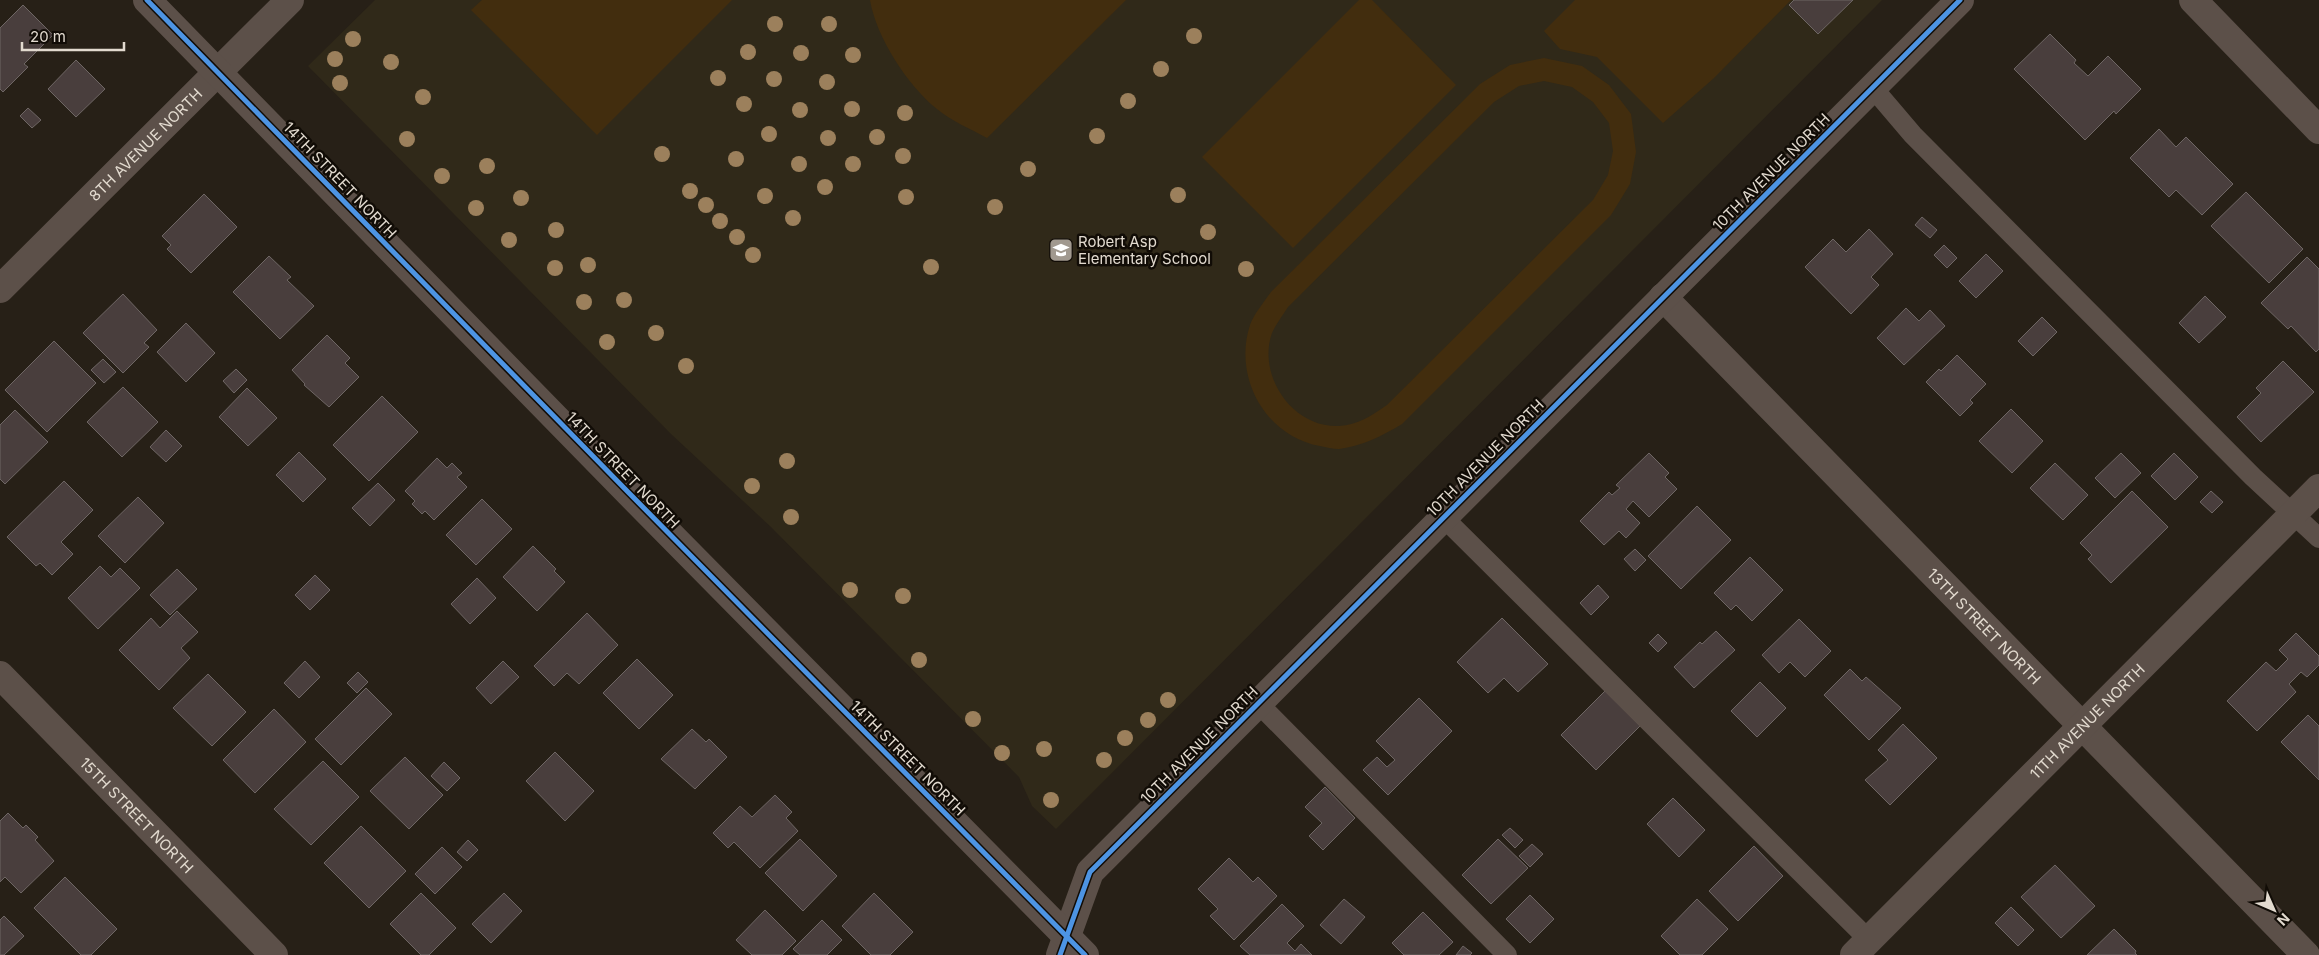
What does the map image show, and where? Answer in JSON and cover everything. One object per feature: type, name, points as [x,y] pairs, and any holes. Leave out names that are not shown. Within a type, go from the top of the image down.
[{"type":"street","name":"14TH STREET NORTH","points":[[146,0],[1071,949]]},
{"type":"street","name":"8TH AVENUE NORTH","points":[[0,289],[290,0]]},
{"type":"street","name":"10TH AVENUE NORTH","points":[[1071,949],[1090,872],[1960,0]]},
{"type":"street","points":[[2193,0],[2319,130]]},
{"type":"street","name":"13TH STREET NORTH","points":[[1663,298],[2306,955]]},
{"type":"street","name":"11TH AVENUE NORTH","points":[[1862,948],[2319,488]]},
{"type":"street","name":"15TH STREET NORTH","points":[[0,676],[274,955]]},
{"type":"lane","points":[[1873,88],[1920,142],[2253,477],[2319,538]]},
{"type":"lane","points":[[1444,518],[1862,948]]},
{"type":"lane","points":[[1258,703],[1507,955]]},
{"type":"shaded area","name":"Robert Asp Elementary School","points":[[375,0],[1882,0],[1056,829],[1032,806],[1019,777],[771,527],[671,434],[308,66]]},
{"type":"shaded area","points":[[482,0],[732,0],[597,135],[471,10]]},
{"type":"shaded area","points":[[870,0],[1126,0],[987,138],[943,113],[915,87],[886,45],[873,14]]},
{"type":"shaded area","points":[[1359,0],[1372,0],[1456,85],[1293,248],[1202,157]]},
{"type":"shaded area","points":[[1575,0],[1791,0],[1714,78],[1663,123],[1597,57],[1560,49],[1544,31]]},
{"type":"shaded area","points":[[1544,58],[1582,66],[1609,85],[1631,114],[1636,152],[1630,184],[1611,215],[1402,424],[1372,440],[1356,446],[1339,449],[1301,440],[1283,430],[1269,417],[1258,401],[1250,384],[1246,364],[1246,345],[1250,325],[1257,312],[1271,292],[1480,84],[1510,65]],"holes":[[[1544,81],[1572,87],[1593,102],[1609,123],[1613,151],[1608,175],[1593,200],[1387,405],[1358,422],[1339,426],[1322,424],[1307,418],[1293,409],[1282,396],[1274,381],[1270,366],[1269,349],[1272,333],[1288,307],[1494,102],[1519,86]]]},
{"type":"building","points":[[1794,0],[1853,0],[1818,34],[1789,5]]},
{"type":"building","points":[[23,5],[53,35],[24,64],[28,67],[3,92],[0,89],[0,28]]},
{"type":"building","points":[[2050,34],[2076,60],[2074,63],[2088,76],[2108,56],[2141,89],[2116,114],[2114,111],[2085,140],[2014,69]]},
{"type":"building","points":[[76,60],[105,89],[76,117],[48,89]]},
{"type":"building","points":[[28,108],[41,120],[32,128],[20,116]]},
{"type":"building","points":[[2159,129],[2176,147],[2186,137],[2233,184],[2202,215],[2176,190],[2169,197],[2130,158]]},
{"type":"building","points":[[2246,192],[2303,249],[2269,283],[2211,226]]},
{"type":"building","points":[[204,194],[237,227],[191,273],[167,249],[171,245],[162,236]]},
{"type":"building","points":[[1922,217],[1937,230],[1930,238],[1915,225]]},
{"type":"building","points":[[1869,229],[1893,254],[1871,277],[1879,285],[1851,314],[1805,267],[1833,239],[1846,252]]},
{"type":"building","points":[[1944,245],[1957,258],[1947,268],[1934,255]]},
{"type":"building","points":[[1986,254],[2003,271],[1976,298],[1959,281]]},
{"type":"building","points":[[269,256],[291,277],[287,280],[314,306],[280,339],[233,292]]},
{"type":"building","points":[[2307,257],[2319,269],[2319,349],[2316,352],[2291,326],[2288,329],[2261,303]]},
{"type":"building","points":[[123,294],[157,330],[144,343],[149,347],[123,373],[83,333]]},
{"type":"building","points":[[2205,296],[2226,317],[2199,343],[2179,323]]},
{"type":"building","points":[[1906,308],[1919,321],[1930,310],[1945,326],[1904,365],[1877,338]]},
{"type":"building","points":[[2042,317],[2057,332],[2033,356],[2018,341]]},
{"type":"building","points":[[186,323],[215,353],[186,382],[157,352]]},
{"type":"building","points":[[327,335],[350,358],[345,363],[359,377],[329,407],[304,385],[292,370]]},
{"type":"building","points":[[54,341],[96,383],[47,432],[5,390]]},
{"type":"building","points":[[1957,355],[1986,384],[1970,400],[1973,403],[1960,416],[1926,382],[1939,369],[1941,371]]},
{"type":"building","points":[[103,359],[116,372],[104,383],[91,370]]},
{"type":"building","points":[[2283,361],[2314,392],[2261,442],[2237,417],[2261,393],[2256,388]]},
{"type":"building","points":[[236,369],[247,380],[234,393],[223,381]]},
{"type":"building","points":[[123,387],[158,422],[122,457],[87,422]]},
{"type":"building","points":[[247,388],[277,418],[248,446],[219,417]]},
{"type":"building","points":[[382,396],[418,432],[369,481],[333,445]]},
{"type":"building","points":[[2011,409],[2043,441],[2012,473],[1979,441]]},
{"type":"building","points":[[15,410],[48,442],[5,484],[0,479],[0,425]]},
{"type":"building","points":[[166,430],[182,446],[166,462],[150,447]]},
{"type":"building","points":[[299,452],[326,479],[303,502],[276,475]]},
{"type":"building","points":[[1649,453],[1669,473],[1665,477],[1677,489],[1649,517],[1633,501],[1626,509],[1640,523],[1626,538],[1619,531],[1604,545],[1580,521],[1609,492],[1612,495],[1620,488],[1616,485]]},
{"type":"building","points":[[2121,453],[2141,473],[2115,498],[2095,478]]},
{"type":"building","points":[[2174,453],[2198,477],[2175,500],[2151,476]]},
{"type":"building","points":[[437,458],[447,468],[452,463],[462,473],[457,477],[467,487],[434,520],[425,511],[422,514],[412,504],[415,501],[405,491]]},
{"type":"building","points":[[2055,463],[2088,495],[2063,520],[2030,488]]},
{"type":"building","points":[[64,481],[93,510],[61,542],[73,554],[52,575],[40,563],[36,566],[7,537]]},
{"type":"building","points":[[378,483],[395,500],[370,526],[352,508]]},
{"type":"building","points":[[2132,491],[2168,527],[2111,583],[2088,559],[2092,555],[2080,543]]},
{"type":"building","points":[[2211,491],[2223,502],[2212,513],[2200,502]]},
{"type":"building","points":[[138,497],[164,523],[125,563],[98,536]]},
{"type":"building","points":[[482,499],[512,529],[476,565],[446,535]]},
{"type":"building","points":[[1697,506],[1731,540],[1681,589],[1648,556]]},
{"type":"building","points":[[533,546],[556,569],[554,571],[565,582],[537,611],[503,577]]},
{"type":"building","points":[[1635,549],[1646,560],[1635,571],[1624,559]]},
{"type":"building","points":[[1750,557],[1783,590],[1752,621],[1736,605],[1731,610],[1714,593]]},
{"type":"building","points":[[100,566],[111,577],[120,568],[140,588],[98,629],[68,598]]},
{"type":"building","points":[[177,569],[197,589],[170,615],[150,595]]},
{"type":"building","points":[[315,575],[330,590],[310,610],[295,595]]},
{"type":"building","points":[[477,578],[496,598],[470,624],[451,604]]},
{"type":"building","points":[[1598,585],[1609,597],[1591,615],[1580,603]]},
{"type":"building","points":[[177,611],[198,632],[181,648],[190,658],[159,690],[119,650],[151,618],[160,628]]},
{"type":"building","points":[[587,613],[618,645],[579,684],[567,673],[554,686],[534,666]]},
{"type":"building","points":[[1502,618],[1548,664],[1518,692],[1504,678],[1488,693],[1457,662]]},
{"type":"building","points":[[1799,619],[1831,651],[1805,677],[1790,662],[1779,673],[1762,655]]},
{"type":"building","points":[[1716,631],[1735,650],[1694,688],[1674,667],[1700,642],[1702,644]]},
{"type":"building","points":[[2296,633],[2319,656],[2319,665],[2307,677],[2301,672],[2289,684],[2296,692],[2257,731],[2227,701],[2266,662],[2276,671],[2288,659],[2279,650]]},
{"type":"building","points":[[1658,634],[1667,643],[1658,652],[1649,643]]},
{"type":"building","points":[[637,659],[673,695],[639,729],[603,693]]},
{"type":"building","points":[[305,661],[320,677],[299,698],[284,683]]},
{"type":"building","points":[[503,661],[519,677],[491,704],[476,688]]},
{"type":"building","points":[[1850,669],[1862,681],[1866,677],[1901,708],[1869,740],[1824,695]]},
{"type":"building","points":[[358,672],[368,682],[357,693],[347,683]]},
{"type":"building","points":[[208,674],[246,712],[212,746],[173,708]]},
{"type":"building","points":[[1760,682],[1786,708],[1757,737],[1731,711]]},
{"type":"building","points":[[366,688],[392,714],[341,765],[315,739]]},
{"type":"building","points":[[1605,691],[1640,726],[1596,770],[1561,735]]},
{"type":"building","points":[[1419,698],[1452,731],[1388,795],[1363,770],[1377,757],[1387,767],[1395,760],[1376,741]]},
{"type":"building","points":[[274,709],[306,742],[255,793],[223,760]]},
{"type":"building","points":[[2308,715],[2319,726],[2319,780],[2281,742]]},
{"type":"building","points":[[1903,724],[1937,758],[1890,805],[1865,780],[1888,760],[1878,750]]},
{"type":"building","points":[[692,729],[706,742],[709,739],[727,757],[695,789],[661,759]]},
{"type":"building","points":[[555,752],[594,791],[565,821],[526,781]]},
{"type":"building","points":[[405,757],[443,795],[409,829],[370,791]]},
{"type":"building","points":[[323,761],[359,797],[311,845],[274,809]]},
{"type":"building","points":[[444,762],[460,778],[447,791],[431,776]]},
{"type":"building","points":[[1325,787],[1355,818],[1323,850],[1309,836],[1322,823],[1305,807]]},
{"type":"building","points":[[775,795],[792,812],[786,818],[798,831],[760,868],[734,842],[728,848],[713,833],[740,806],[752,817]]},
{"type":"building","points":[[1673,798],[1705,830],[1679,857],[1647,824]]},
{"type":"building","points":[[8,813],[23,828],[26,825],[38,837],[35,840],[54,861],[21,893],[5,877],[0,882],[0,821]]},
{"type":"building","points":[[361,826],[406,871],[369,908],[324,863]]},
{"type":"building","points":[[1510,828],[1523,840],[1515,848],[1502,835]]},
{"type":"building","points":[[800,839],[837,876],[803,911],[765,873]]},
{"type":"building","points":[[1498,839],[1528,868],[1491,904],[1462,875]]},
{"type":"building","points":[[468,840],[478,850],[467,861],[457,852]]},
{"type":"building","points":[[1532,844],[1543,854],[1530,867],[1519,856]]},
{"type":"building","points":[[1754,846],[1783,876],[1738,921],[1709,891]]},
{"type":"building","points":[[442,847],[462,867],[435,894],[415,874]]},
{"type":"building","points":[[1229,858],[1253,882],[1258,877],[1277,896],[1234,940],[1210,916],[1218,909],[1198,889]]},
{"type":"building","points":[[2055,865],[2095,906],[2061,938],[2021,897]]},
{"type":"building","points":[[65,877],[117,929],[91,955],[81,955],[34,908]]},
{"type":"building","points":[[421,893],[456,928],[429,955],[421,955],[390,924]]},
{"type":"building","points":[[504,893],[522,911],[491,943],[472,924]]},
{"type":"building","points":[[874,893],[913,932],[890,955],[871,955],[842,926]]},
{"type":"building","points":[[1530,895],[1554,919],[1530,943],[1506,919]]},
{"type":"building","points":[[1344,899],[1365,917],[1341,944],[1320,925]]},
{"type":"building","points":[[1697,899],[1728,929],[1702,955],[1680,955],[1661,936]]},
{"type":"building","points":[[1282,904],[1304,926],[1287,943],[1295,951],[1301,944],[1312,955],[1250,955],[1240,946]]},
{"type":"building","points":[[2011,907],[2034,930],[2018,946],[1995,923]]},
{"type":"building","points":[[765,910],[796,941],[782,955],[752,955],[736,940]]},
{"type":"building","points":[[1423,912],[1453,942],[1439,955],[1404,955],[1392,943]]},
{"type":"building","points":[[4,916],[24,936],[4,955],[0,955],[0,920]]},
{"type":"building","points":[[822,920],[842,940],[827,955],[800,955],[793,949]]},
{"type":"building","points":[[2114,929],[2136,951],[2137,955],[2087,955]]},
{"type":"building","points":[[1463,946],[1472,953],[1470,955],[1456,955]]},
{"type":"cycle path","points":[[147,0],[629,493],[1085,955]]},
{"type":"cycle path","points":[[1060,955],[1090,872],[1960,0]]},
{"type":"place","name":"Robert Asp Elementary School","points":[[1061,250]]}]
